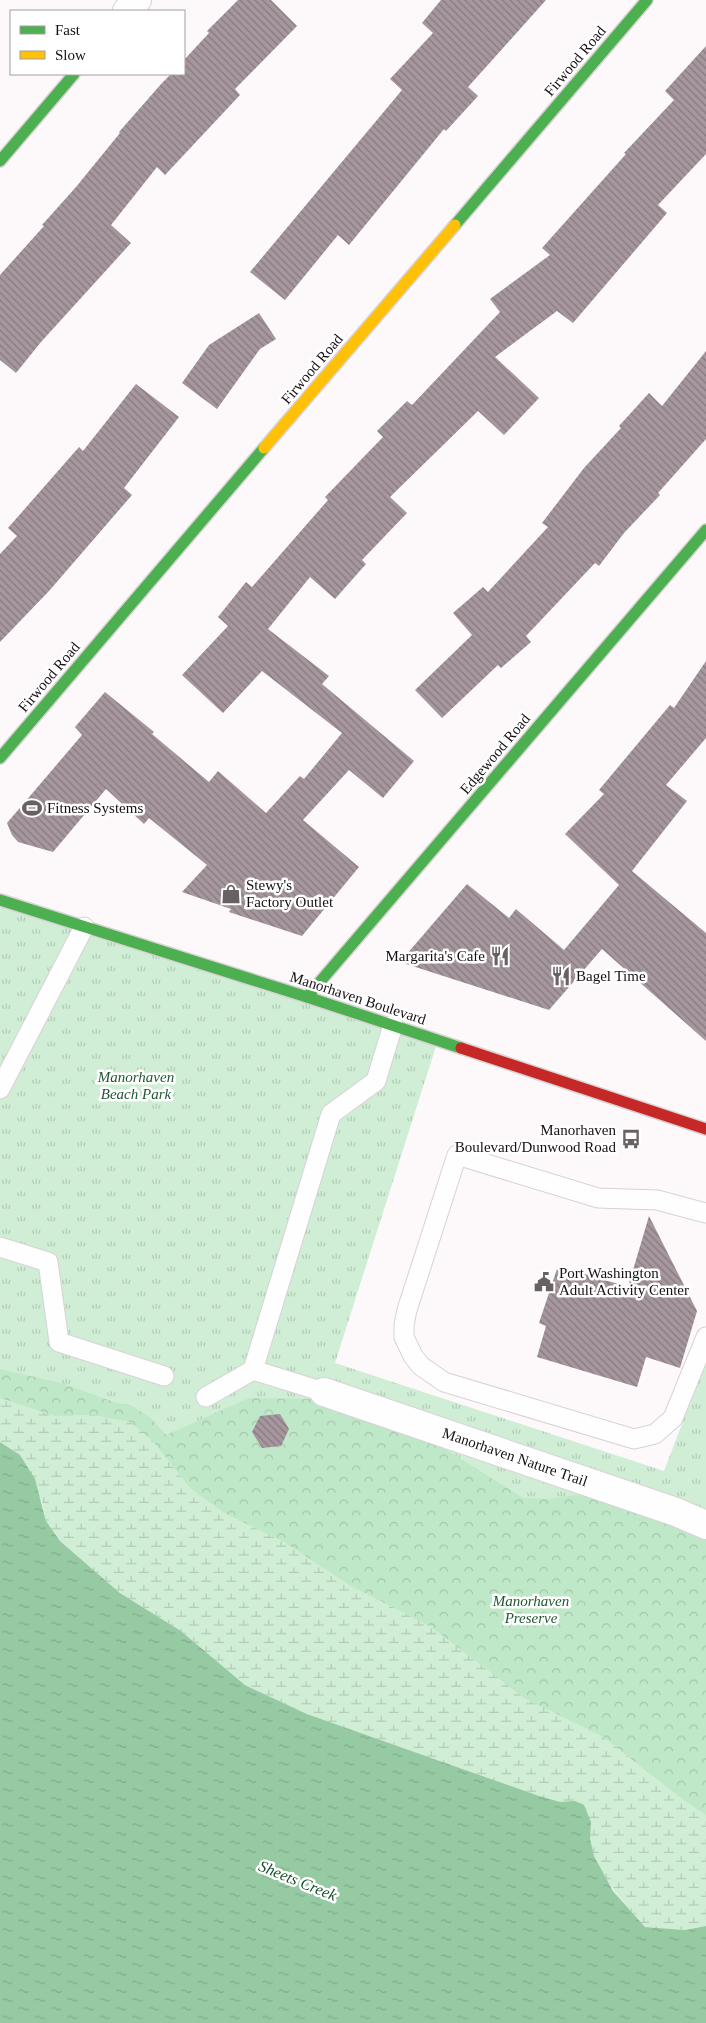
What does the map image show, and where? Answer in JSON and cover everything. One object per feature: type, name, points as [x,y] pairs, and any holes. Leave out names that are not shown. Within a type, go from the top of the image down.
[{"type":"street","points":[[128,10],[137,0]]},
{"type":"street","name":"Firwood Road","points":[[0,758],[647,0]]},
{"type":"street","points":[[0,161],[73,75]]},
{"type":"street","name":"Edgewood Road","points":[[307,997],[706,530]]},
{"type":"street","name":"Manorhaven Boulevard","points":[[0,900],[394,1025],[706,1129]]},
{"type":"street","name":"Manorhaven Nature Trail","points":[[324,1392],[676,1512],[706,1525]]},
{"type":"lane","points":[[0,1089],[84,927]]},
{"type":"lane","points":[[206,1397],[253,1370],[331,1114],[376,1080],[394,1025]]},
{"type":"lane","points":[[706,1213],[657,1200],[598,1198],[458,1155],[407,1310],[404,1338],[413,1356],[421,1366],[444,1382],[634,1440],[656,1434],[673,1418],[706,1337]]},
{"type":"lane","points":[[0,1246],[48,1262],[59,1342],[164,1376]]},
{"type":"lane","points":[[253,1370],[324,1392]]},
{"type":"green space","name":"Manorhaven Preserve","points":[[0,901],[438,1040],[335,1363],[664,1471],[706,1361],[706,1926],[0,1442]]},
{"type":"green space","points":[[0,1369],[65,1384],[114,1402],[132,1406],[151,1418],[166,1435],[249,1398],[312,1399],[393,1423],[426,1437],[523,1498],[550,1499],[574,1495],[629,1499],[706,1535],[706,1815],[682,1799],[603,1737],[524,1698],[431,1627],[349,1585],[284,1542],[226,1514],[191,1489],[152,1440],[94,1415],[54,1416],[0,1398]]},
{"type":"green space","points":[[0,1398],[54,1416],[94,1415],[130,1422],[152,1440],[191,1489],[226,1514],[284,1542],[349,1585],[431,1627],[524,1698],[603,1737],[682,1799],[706,1815],[706,1926],[685,1930],[645,1927],[611,1886],[596,1862],[590,1836],[591,1822],[575,1801],[560,1802],[539,1796],[307,1714],[245,1685],[181,1631],[120,1593],[60,1541],[46,1521],[42,1502],[20,1455],[0,1442]]},
{"type":"water","name":"Sheets Creek","points":[[0,1442],[20,1455],[35,1479],[46,1521],[60,1541],[120,1593],[181,1631],[245,1685],[307,1714],[539,1796],[560,1802],[575,1801],[584,1805],[591,1822],[590,1839],[594,1856],[613,1891],[645,1927],[685,1930],[706,1926],[706,2023],[0,2023]]},
{"type":"building","points":[[238,0],[271,0],[297,26],[235,89],[240,95],[165,175],[157,167],[111,225],[131,243],[41,342],[16,373],[0,360],[0,275],[44,226],[42,225],[162,83],[170,75],[185,75],[185,59],[209,33],[207,31]]},
{"type":"building","points":[[441,0],[546,0],[468,87],[478,96],[446,131],[444,129],[349,245],[338,235],[285,300],[250,272],[402,90],[390,79],[433,33],[422,23]]},
{"type":"building","points":[[706,46],[706,154],[658,205],[667,213],[573,323],[557,311],[495,357],[539,398],[504,435],[478,411],[390,497],[407,513],[362,560],[366,564],[335,599],[310,577],[268,629],[329,676],[322,684],[414,761],[383,798],[349,770],[303,820],[359,867],[302,936],[229,912],[231,909],[182,892],[207,865],[149,818],[144,824],[106,789],[53,852],[18,842],[12,835],[7,823],[82,735],[75,727],[105,692],[154,732],[152,734],[209,782],[218,771],[266,813],[300,776],[304,779],[342,733],[262,671],[223,713],[182,675],[228,626],[218,617],[246,582],[252,587],[328,500],[325,497],[383,437],[377,431],[407,401],[412,405],[500,312],[490,299],[550,255],[542,248],[626,154],[624,153],[674,100],[665,91]]},
{"type":"building","points":[[259,313],[276,339],[260,349],[217,409],[182,383],[209,345]]},
{"type":"building","points":[[706,351],[706,439],[658,493],[660,495],[624,533],[599,566],[595,563],[526,636],[531,642],[501,668],[498,665],[442,718],[415,690],[472,635],[453,613],[483,587],[488,592],[548,527],[542,523],[584,468],[621,428],[619,426],[649,393],[662,406]]},
{"type":"building","points":[[136,384],[179,417],[124,488],[132,495],[49,591],[0,642],[0,554],[17,536],[8,528],[79,447],[83,451]]},
{"type":"building","points":[[706,661],[706,738],[666,785],[687,801],[632,871],[706,933],[706,1041],[602,949],[549,1010],[400,962],[467,884],[509,918],[516,909],[564,950],[619,885],[565,834],[604,794],[599,790],[670,705],[674,708]]},
{"type":"building","points":[[649,1216],[697,1311],[680,1368],[646,1357],[637,1387],[537,1357],[546,1326],[539,1323],[558,1266],[628,1287]]},
{"type":"building","points":[[280,1414],[289,1429],[281,1446],[262,1448],[252,1432],[260,1416]]},
{"type":"traffic: fast","points":[[455,225],[647,0]]},
{"type":"traffic: fast","points":[[0,161],[73,75]]},
{"type":"traffic: fast","points":[[0,758],[264,448]]},
{"type":"traffic: fast","points":[[307,997],[706,530]]},
{"type":"traffic: fast","points":[[0,900],[461,1048]]},
{"type":"traffic: slow","points":[[264,448],[455,225]]},
{"type":"traffic: jam","points":[[461,1048],[706,1129]]},
{"type":"place","name":"Fitness Systems","points":[[32,808]]},
{"type":"place","name":"Stewy's Factory Outlet","points":[[231,894]]},
{"type":"place","name":"Margarita's Cafe","points":[[500,956]]},
{"type":"place","name":"Bagel Time","points":[[561,976]]},
{"type":"place","name":"Manorhaven Boulevard/Dunwood Road","points":[[631,1139]]},
{"type":"place","name":"Port Washington Adult Activity Center","points":[[544,1282]]},
{"type":"park label","name":"Manorhaven Beach Park","points":[[136,1086]]}]
